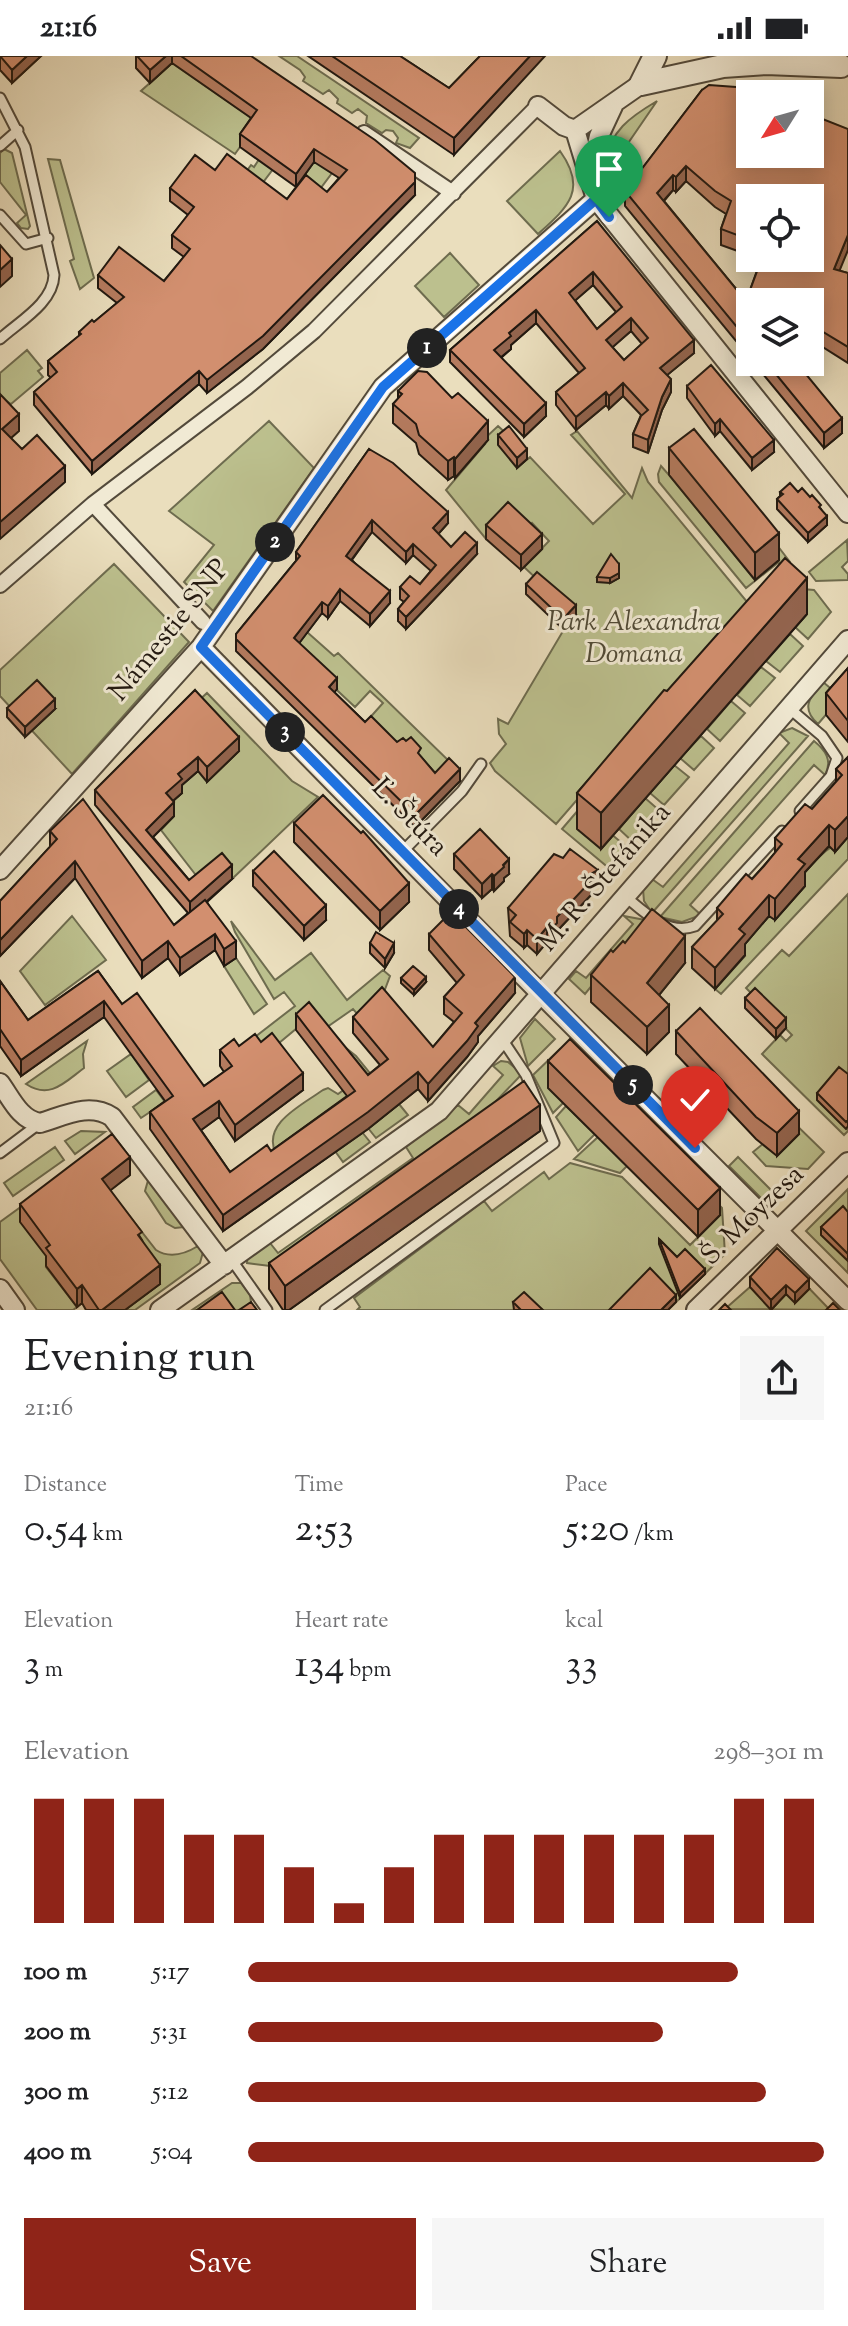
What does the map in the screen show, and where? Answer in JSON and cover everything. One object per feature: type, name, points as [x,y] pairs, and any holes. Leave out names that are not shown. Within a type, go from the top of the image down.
[{"type":"street","points":[[641,84],[655,56]]},
{"type":"street","points":[[575,130],[641,84],[696,56]]},
{"type":"street","points":[[641,84],[723,66],[839,64]]},
{"type":"street","points":[[589,179],[599,136],[614,104]]},
{"type":"street","points":[[0,585],[93,504],[247,387],[314,331],[538,106],[564,126],[575,130]]},
{"type":"street","points":[[349,123],[453,193]]},
{"type":"street","points":[[575,130],[596,199],[848,513]]},
{"type":"street","name":"Námestie SNP","points":[[0,870],[201,647],[383,387],[596,199]]},
{"type":"street","name":"Námestie SNP","points":[[93,504],[203,622]]},
{"type":"street","name":"M. R. Štefánika","points":[[160,1310],[439,1111],[848,640]]},
{"type":"street","name":"Ľ. Štúra","points":[[201,647],[848,1301]]},
{"type":"street","points":[[0,1083],[24,1116],[40,1123],[90,1109],[103,1111],[112,1117],[227,1262]]},
{"type":"street","name":"Š. Moyzesa","points":[[696,1310],[848,1162]]},
{"type":"street","points":[[0,1289],[15,1310]]},
{"type":"lane","points":[[0,98],[25,147],[54,275],[54,288],[47,298],[0,339]]},
{"type":"lane","points":[[0,146],[18,130]]},
{"type":"lane","points":[[0,215],[26,244],[48,238]]},
{"type":"lane","points":[[626,897],[652,919],[680,929],[695,926],[831,776],[836,765],[834,751],[817,731],[789,708]]},
{"type":"lane","points":[[403,851],[462,791],[481,764]]},
{"type":"lane","points":[[325,1310],[554,1143],[526,1075],[502,1039]]},
{"type":"lane","points":[[0,1153],[40,1123]]},
{"type":"lane","points":[[227,1262],[267,1310]]},
{"type":"green space","points":[[279,56],[297,56],[419,138],[410,148],[396,143],[398,138],[393,131],[382,133],[366,123],[367,116],[358,109],[352,113],[337,103],[338,99],[329,90],[323,94],[303,81],[305,77],[300,70]]},
{"type":"green space","points":[[172,63],[332,173],[320,189],[280,160],[246,205],[241,179],[263,153],[245,140],[235,154],[141,91]]},
{"type":"green space","points":[[657,101],[611,168],[605,163],[611,142],[630,119]]},
{"type":"green space","points":[[4,149],[12,153],[30,226],[28,229],[21,228],[17,223],[26,215],[0,182],[0,153]]},
{"type":"green space","points":[[560,151],[573,177],[571,197],[538,234],[507,201]]},
{"type":"green space","points":[[48,159],[60,160],[94,278],[80,289],[70,261],[74,259]]},
{"type":"green space","points":[[450,253],[479,285],[444,317],[415,286]]},
{"type":"green space","points":[[27,350],[42,368],[38,371],[43,377],[11,404],[0,397],[0,373]]},
{"type":"green space","points":[[269,421],[314,468],[213,611],[184,582],[214,545],[169,511]]},
{"type":"green space","name":"Park Alexandra Domana","points":[[498,426],[509,436],[518,467],[530,457],[593,524],[625,494],[571,435],[577,431],[632,498],[642,468],[648,482],[748,603],[556,824],[495,771],[490,763],[506,744],[499,734],[498,719],[508,724],[563,631],[577,617],[524,567],[549,541],[532,523],[523,531],[508,516],[486,539],[446,490],[485,444],[482,441]]},
{"type":"green space","points":[[695,453],[670,476],[754,579],[773,540],[790,562],[786,569],[779,562],[746,588],[659,482],[661,466],[668,474]]},
{"type":"green space","points":[[847,540],[848,561],[842,567],[848,574],[848,580],[816,581],[809,572]]},
{"type":"green space","points":[[114,564],[189,642],[72,774],[0,696],[0,670]]},
{"type":"green space","points":[[790,588],[814,590],[831,612],[808,639],[795,627]]},
{"type":"green space","points":[[307,632],[334,656],[338,653],[453,765],[440,779],[451,790],[442,800],[366,722],[383,703],[370,691],[355,707],[294,650]]},
{"type":"green space","points":[[790,634],[803,646],[780,672],[766,661]]},
{"type":"green space","points":[[761,667],[775,678],[750,706],[737,695]]},
{"type":"green space","points":[[823,682],[835,692],[848,689],[818,724],[808,708]]},
{"type":"green space","points":[[207,693],[292,781],[318,797],[232,879],[202,883],[161,830],[174,816],[170,791],[177,797],[182,793],[178,788],[198,771],[195,704]]},
{"type":"green space","points":[[731,701],[745,713],[720,741],[707,729]]},
{"type":"green space","points":[[792,728],[808,736],[652,913],[644,901],[643,889],[652,879],[663,887],[789,743],[779,733]]},
{"type":"green space","points":[[701,736],[714,748],[694,770],[680,758]]},
{"type":"green space","points":[[814,741],[827,756],[825,775],[814,765],[690,905],[701,915],[682,922],[660,917]]},
{"type":"green space","points":[[674,765],[689,777],[664,805],[650,793]]},
{"type":"green space","points":[[645,798],[660,811],[633,842],[619,829]]},
{"type":"green space","points":[[580,808],[628,848],[610,869],[562,829]]},
{"type":"green space","points":[[848,837],[848,859],[721,994],[715,989],[745,956],[739,950],[769,916],[775,920],[814,862]]},
{"type":"green space","points":[[848,894],[848,1131],[844,1135],[762,1054],[780,1035],[786,1041],[792,1035],[746,988],[782,950],[789,956]]},
{"type":"green space","points":[[72,916],[106,960],[45,1005],[20,971]]},
{"type":"green space","points":[[624,916],[645,920],[585,994],[569,979],[576,971],[586,978],[633,924]]},
{"type":"green space","points":[[231,921],[275,980],[311,953],[347,1000],[383,970],[390,976],[384,992],[360,1017],[353,1009],[320,1032],[308,1019],[261,1058],[233,1054],[295,1006],[284,992],[274,999]]},
{"type":"green space","points":[[236,958],[267,1004],[254,1014],[224,966]]},
{"type":"green space","points":[[535,1019],[555,1039],[528,1066],[520,1038]]},
{"type":"green space","points":[[87,1041],[83,1054],[84,1068],[64,1083],[50,1090],[26,1084]]},
{"type":"green space","points":[[346,1048],[378,1083],[276,1154],[274,1133],[286,1116],[323,1090],[328,1088],[338,1094],[357,1080]]},
{"type":"green space","points":[[559,1050],[563,1103],[553,1113],[533,1075]]},
{"type":"green space","points":[[131,1054],[149,1080],[126,1097],[107,1071]]},
{"type":"green space","points":[[501,1061],[508,1062],[522,1074],[477,1121],[270,1266],[247,1263],[252,1252],[270,1243],[278,1253],[413,1158],[406,1147],[458,1105],[469,1114],[503,1075],[493,1066]]},
{"type":"green space","points":[[749,1079],[824,1152],[808,1169],[766,1166],[753,1152],[764,1143]]},
{"type":"green space","points":[[156,1090],[165,1102],[141,1118],[133,1107]]},
{"type":"green space","points":[[399,1104],[408,1115],[376,1138],[368,1128]]},
{"type":"green space","points":[[566,1106],[595,1134],[578,1151],[556,1117]]},
{"type":"green space","points":[[81,1131],[105,1132],[75,1154],[65,1141]]},
{"type":"green space","points":[[362,1132],[370,1142],[343,1162],[335,1151]]},
{"type":"green space","points":[[598,1137],[627,1166],[620,1173],[574,1159]]},
{"type":"green space","points":[[55,1147],[64,1160],[13,1196],[4,1183]]},
{"type":"green space","points":[[738,1157],[773,1192],[764,1201],[729,1166]]},
{"type":"green space","points":[[570,1163],[622,1177],[690,1245],[720,1215],[710,1196],[722,1208],[725,1254],[668,1310],[357,1310],[360,1307],[354,1298],[484,1201],[492,1211],[544,1172],[549,1179]]},
{"type":"green space","points":[[149,1177],[185,1227],[175,1228],[166,1223],[145,1191]]},
{"type":"green space","points":[[848,1189],[848,1273],[806,1231]]},
{"type":"green space","points":[[110,1191],[156,1250],[177,1254],[198,1246],[203,1252],[200,1263],[135,1310],[125,1310]]},
{"type":"green space","points":[[40,1193],[50,1263],[46,1267],[77,1307],[73,1310],[37,1310],[0,1259],[0,1222]]},
{"type":"green space","points":[[803,1282],[830,1310],[725,1309],[750,1287]]},
{"type":"green space","points":[[232,1283],[241,1283],[250,1295],[251,1302],[241,1310],[192,1310]]},
{"type":"building","points":[[0,56],[27,56],[12,70]]},
{"type":"building","points":[[137,56],[166,56],[150,70]]},
{"type":"building","points":[[181,56],[251,56],[375,140],[415,173],[415,182],[263,336],[207,380],[199,371],[92,461],[34,392],[57,372],[48,361],[81,334],[79,332],[92,320],[94,322],[124,297],[98,275],[119,247],[164,281],[190,249],[172,235],[194,207],[170,188],[195,155],[215,170],[227,154],[287,199],[306,175],[327,192],[347,170],[314,149],[296,174],[240,134],[257,110]]},
{"type":"building","points":[[332,56],[400,56],[449,88],[480,56],[530,56],[454,138]]},
{"type":"building","points":[[709,85],[736,87],[736,168],[824,168],[824,120],[848,129],[848,235],[834,269],[848,273],[848,347],[824,332],[824,288],[751,288],[757,272],[824,272],[824,184],[736,184],[736,235],[721,229],[731,201],[686,166],[657,193],[736,289],[736,326],[625,191]]},
{"type":"building","points":[[597,221],[694,340],[660,368],[671,379],[648,440],[633,434],[641,416],[648,410],[623,383],[609,396],[606,392],[576,417],[556,392],[585,368],[536,310],[494,350],[546,403],[524,424],[450,350]],"holes":[[[593,272],[622,307],[597,329],[569,293]],[[631,318],[648,338],[624,360],[606,340]]]},
{"type":"building","points":[[0,245],[12,259],[0,270]]},
{"type":"building","points":[[711,365],[774,440],[752,458],[720,419],[715,424],[687,386]]},
{"type":"building","points":[[418,371],[427,372],[452,398],[458,393],[488,421],[455,459],[448,461],[419,435],[416,424],[393,404],[402,394],[398,391]]},
{"type":"building","points":[[777,376],[808,376],[842,418],[824,433]]},
{"type":"building","points":[[0,394],[19,414],[2,429],[22,449],[37,435],[65,466],[0,522]]},
{"type":"building","points":[[509,426],[527,449],[517,458],[498,435]]},
{"type":"building","points":[[694,429],[779,533],[755,553],[669,448]]},
{"type":"building","points":[[369,449],[393,463],[448,512],[433,528],[451,547],[465,532],[477,543],[406,617],[398,609],[409,596],[400,587],[410,576],[420,584],[436,565],[413,544],[406,552],[372,520],[346,556],[390,591],[370,614],[340,589],[328,606],[322,602],[294,638],[337,678],[329,687],[365,722],[371,716],[397,742],[411,737],[421,748],[418,753],[435,773],[449,758],[460,769],[415,815],[236,639],[236,634],[300,556],[296,552]]},
{"type":"building","points":[[790,483],[798,492],[802,488],[810,497],[812,495],[827,516],[808,533],[777,499]]},
{"type":"building","points":[[508,502],[542,534],[521,555],[486,525]]},
{"type":"building","points":[[611,554],[619,564],[619,573],[610,578],[597,577]]},
{"type":"building","points":[[785,558],[807,578],[601,813],[577,793],[664,690],[667,691]]},
{"type":"building","points":[[537,572],[576,605],[563,619],[526,584]]},
{"type":"building","points":[[848,668],[848,721],[826,693]]},
{"type":"building","points":[[37,680],[55,699],[25,727],[7,708]]},
{"type":"building","points":[[195,690],[239,737],[207,767],[198,757],[178,774],[182,779],[166,793],[174,802],[146,830],[189,880],[222,853],[232,865],[190,902],[95,790]]},
{"type":"building","points":[[848,757],[848,816],[835,830],[829,825],[798,859],[805,864],[775,899],[769,895],[739,929],[745,934],[715,968],[692,947],[723,914],[717,908],[746,874],[752,879],[782,844],[775,838],[805,804],[812,809],[842,775],[836,769]]},
{"type":"building","points":[[323,795],[361,833],[363,831],[409,883],[380,911],[294,823]]},
{"type":"building","points":[[83,799],[174,925],[205,900],[236,941],[224,949],[215,934],[180,958],[168,941],[142,961],[75,861],[0,940],[0,901],[57,839],[50,831]]},
{"type":"building","points":[[480,829],[509,859],[504,867],[482,884],[454,854]]},
{"type":"building","points":[[570,849],[598,870],[587,876],[591,881],[557,917],[553,927],[547,927],[537,939],[527,930],[524,934],[510,922],[516,915],[508,908],[554,854],[563,858]]},
{"type":"building","points":[[274,851],[326,905],[304,926],[253,871]]},
{"type":"building","points":[[652,909],[685,936],[647,983],[669,1005],[647,1027],[591,975],[611,950],[613,952],[623,941],[625,943]]},
{"type":"building","points":[[451,912],[515,977],[475,1023],[478,1026],[467,1041],[428,1084],[418,1072],[368,1112],[223,1215],[150,1112],[173,1096],[104,1001],[21,1060],[0,1029],[0,981],[28,1020],[98,971],[122,1004],[137,993],[204,1086],[232,1066],[220,1050],[234,1039],[239,1046],[255,1034],[261,1042],[272,1033],[303,1073],[235,1125],[219,1101],[193,1119],[230,1172],[267,1145],[271,1151],[355,1091],[296,1014],[309,1002],[368,1075],[388,1059],[353,1017],[382,987],[433,1047],[462,1013],[444,997],[464,975],[429,934]]},
{"type":"building","points":[[376,932],[394,943],[385,959],[370,943]]},
{"type":"building","points":[[413,966],[426,977],[414,990],[401,978]]},
{"type":"building","points":[[755,988],[786,1018],[776,1029],[745,998]]},
{"type":"building","points":[[700,1008],[799,1111],[777,1133],[756,1117],[676,1031]]},
{"type":"building","points":[[570,1039],[720,1188],[698,1210],[548,1061]]},
{"type":"building","points":[[839,1067],[848,1074],[846,1122],[817,1093]]},
{"type":"building","points":[[524,1081],[540,1105],[285,1286],[269,1263]]},
{"type":"building","points":[[112,1134],[130,1157],[102,1179],[142,1232],[138,1235],[160,1265],[99,1310],[82,1285],[77,1289],[46,1248],[50,1245],[20,1204]]},
{"type":"building","points":[[843,1206],[848,1212],[848,1254],[821,1227]]},
{"type":"building","points":[[659,1239],[677,1257],[685,1249],[705,1269],[680,1293]]},
{"type":"building","points":[[777,1248],[809,1279],[795,1293],[786,1285],[771,1300],[750,1277]]},
{"type":"building","points":[[650,1268],[676,1295],[661,1310],[609,1310]]},
{"type":"building","points":[[222,1292],[235,1310],[197,1310]]},
{"type":"building","points":[[524,1292],[543,1310],[521,1310],[513,1302]]},
{"type":"building","points":[[251,1302],[257,1310],[239,1310]]},
{"type":"building","points":[[833,1303],[840,1310],[826,1310]]},
{"type":"route","points":[[609,217],[596,199],[383,387],[201,647],[695,1148]]}]
